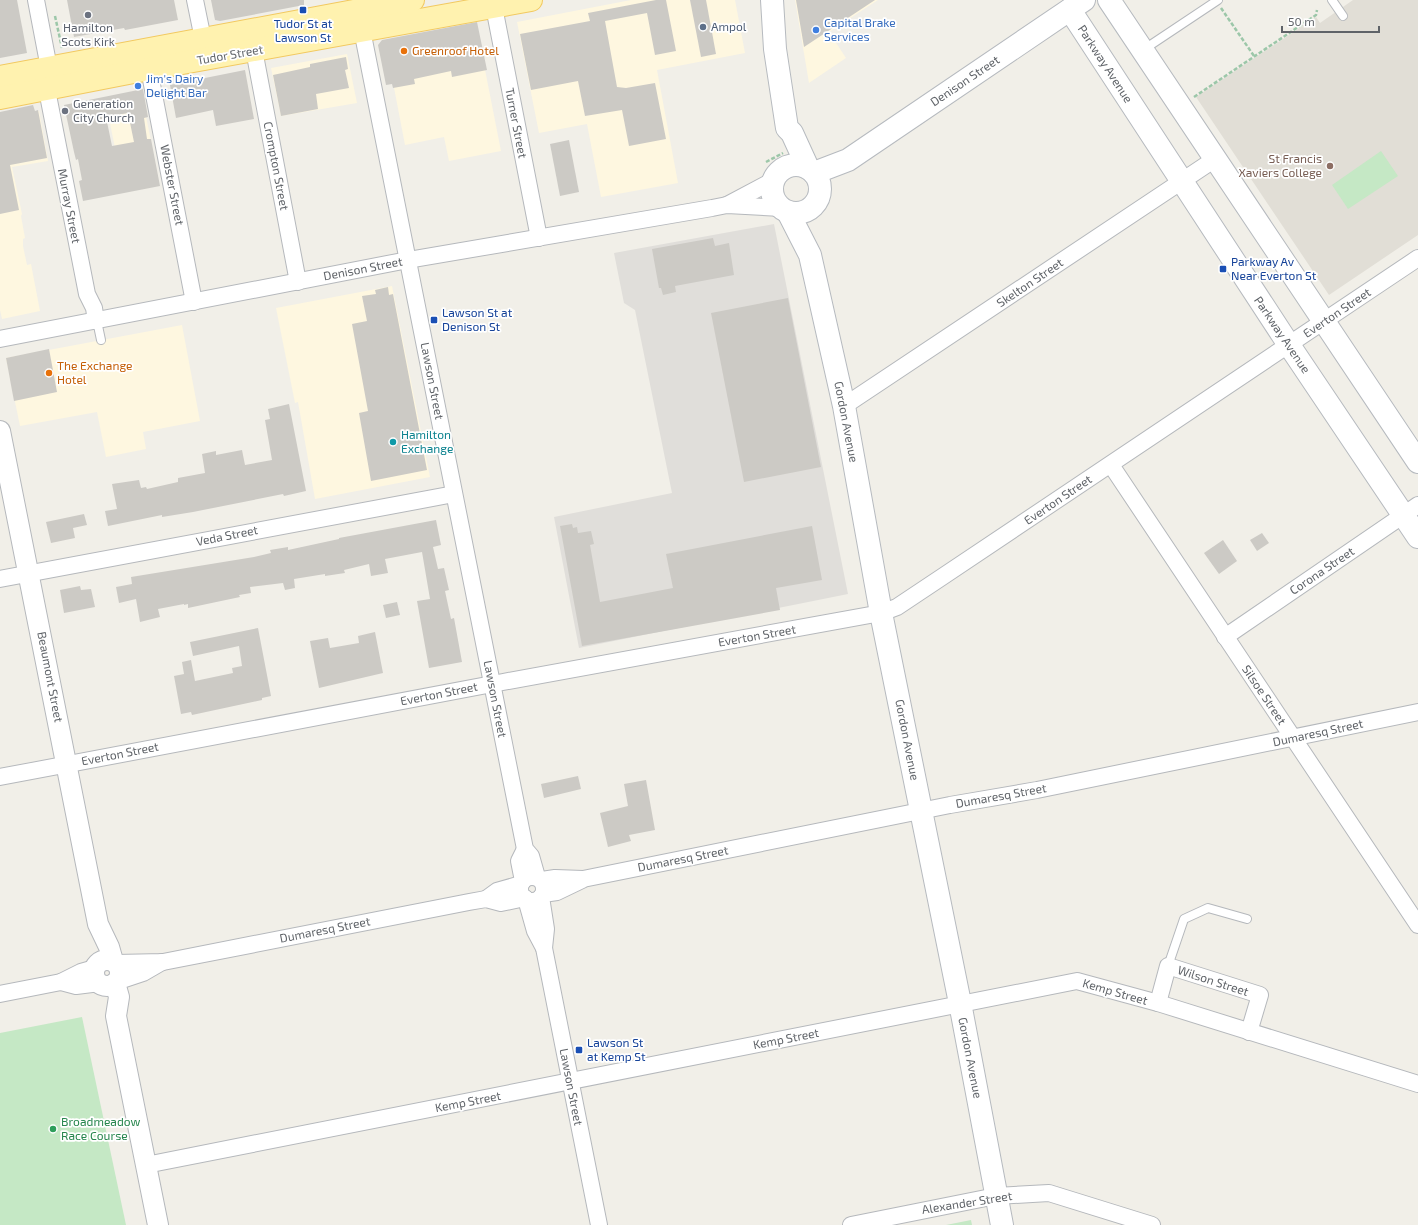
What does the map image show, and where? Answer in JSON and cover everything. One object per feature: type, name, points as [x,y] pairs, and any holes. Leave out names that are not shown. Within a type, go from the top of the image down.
[{"type":"main road","name":"Tudor Street","points":[[0,77],[203,39],[358,13],[412,0]]},
{"type":"main road","name":"Tudor Street","points":[[0,98],[254,50],[358,13],[494,7],[531,0]]},
{"type":"main road","name":"Gordon Avenue","points":[[756,0],[774,49]]},
{"type":"main road","name":"Gordon Avenue","points":[[772,0],[774,49],[787,128],[792,133],[813,185],[813,232],[810,255]]},
{"type":"main road","points":[[1109,0],[1418,462]]},
{"type":"main road","name":"Denison Street","points":[[813,185],[828,166],[845,162],[1077,5]]},
{"type":"main road","name":"Parkway Avenue","points":[[1077,5],[1182,182],[1289,345],[1410,510],[1418,537]]},
{"type":"main road","name":"Gordon Avenue","points":[[780,174],[782,137],[787,128]]},
{"type":"main road","points":[[796,165],[813,185],[800,213],[785,210],[776,202],[772,193],[780,174],[796,165]]},
{"type":"main road","name":"Gordon Avenue","points":[[785,210],[810,255],[844,406],[881,613],[960,1004],[1002,1225]]},
{"type":"street","points":[[36,0],[49,68]]},
{"type":"street","points":[[195,0],[203,39]]},
{"type":"street","name":"Turner Street","points":[[494,7],[539,238]]},
{"type":"street","name":"Lawson Street","points":[[358,13],[525,850],[519,861],[532,889],[535,931],[544,948],[599,1225]]},
{"type":"street","name":"Crompton Street","points":[[254,50],[298,282]]},
{"type":"street","name":"Webster Street","points":[[149,69],[194,302]]},
{"type":"street","name":"Murray Street","points":[[47,90],[87,294],[94,308],[97,321]]},
{"type":"street","name":"Skelton Street","points":[[844,406],[1215,159]]},
{"type":"street","name":"Denison Street","points":[[727,205],[780,174]]},
{"type":"street","name":"Denison Street","points":[[0,339],[408,260],[727,205],[785,210]]},
{"type":"street","name":"Everton Street","points":[[0,777],[492,684],[881,613],[897,607],[1418,258]]},
{"type":"street","name":"Beaumont Street","points":[[0,431],[98,924],[96,942],[107,974],[110,1007],[116,1016],[158,1225]]},
{"type":"street","name":"Silsoe Street","points":[[1111,465],[1418,925]]},
{"type":"street","name":"Veda Street","points":[[0,579],[454,494]]},
{"type":"street","name":"Corona Street","points":[[1225,637],[1410,510]]},
{"type":"street","name":"Dumaresq Street","points":[[0,994],[61,982],[76,986],[107,974],[163,962],[486,899],[497,891],[532,889],[555,878],[583,879],[1045,789],[1418,712]]},
{"type":"street","name":"Wilson Street","points":[[1158,1004],[1168,966],[1260,995],[1249,1032]]},
{"type":"street","name":"Kemp Street","points":[[146,1165],[1077,981],[1158,1004],[1418,1084]]},
{"type":"street","name":"Alexander Street","points":[[851,1225],[996,1196],[1049,1193],[1152,1225]]},
{"type":"lane","points":[[1143,51],[1217,0]]},
{"type":"lane","points":[[1332,0],[1343,16]]},
{"type":"lane","points":[[97,321],[101,340]]},
{"type":"lane","points":[[1168,966],[1184,919],[1208,908],[1247,919]]},
{"type":"path","points":[[1217,0],[1254,56]]},
{"type":"path","points":[[1192,99],[1316,15],[1317,10]]},
{"type":"path","points":[[55,14],[62,49]]},
{"type":"shaded area","points":[[631,0],[735,0],[745,53],[657,70],[678,183],[601,197],[587,124],[539,133],[517,22]]},
{"type":"shaded area","points":[[795,0],[878,0],[829,32],[846,58],[809,83]]},
{"type":"shaded area","name":"St Francis Xaviers College","points":[[1353,0],[1418,0],[1418,235],[1329,295],[1196,97],[1316,17],[1320,23]]},
{"type":"shaded area","points":[[477,29],[501,151],[449,161],[444,137],[405,145],[386,46]]},
{"type":"shaded area","points":[[347,54],[357,103],[281,116],[271,68]]},
{"type":"shaded area","points":[[141,92],[151,141],[115,148],[105,99]]},
{"type":"shaded area","points":[[39,111],[48,161],[12,167],[22,214],[21,216],[25,238],[23,239],[23,246],[27,265],[31,264],[40,311],[2,319],[0,310],[0,118]]},
{"type":"shaded area","points":[[774,224],[848,594],[579,648],[554,517],[672,493],[635,310],[624,303],[614,253]]},
{"type":"shaded area","points":[[392,286],[430,477],[315,499],[298,402],[295,403],[276,308]]},
{"type":"shaded area","points":[[182,325],[200,421],[143,432],[146,449],[106,457],[97,412],[20,426],[6,358]]},
{"type":"green space","points":[[1381,151],[1398,176],[1348,209],[1332,185]]},
{"type":"green space","name":"Broadmeadow Race Course","points":[[82,1017],[126,1225],[0,1225],[0,1033]]},
{"type":"green space","points":[[971,1220],[972,1225],[946,1225]]},
{"type":"building","points":[[0,0],[17,0],[27,53],[0,58]]},
{"type":"building","points":[[67,0],[174,0],[178,20],[125,30],[124,28],[74,37]]},
{"type":"building","points":[[211,0],[304,0],[304,5],[220,21],[215,20]]},
{"type":"building","points":[[656,0],[666,0],[676,51],[655,55],[647,13],[605,21],[617,87],[626,88],[655,83],[666,139],[629,146],[622,110],[585,116],[578,81],[531,90],[520,34],[590,21],[588,13]]},
{"type":"building","name":"Ampol","points":[[690,0],[706,0],[716,54],[701,57]]},
{"type":"building","name":"Capital Brake Services","points":[[796,0],[875,0],[804,47]]},
{"type":"building","points":[[477,22],[487,70],[452,77],[451,71],[414,79],[415,84],[393,88],[392,84],[386,85],[378,45],[382,40]]},
{"type":"building","points":[[346,57],[348,69],[345,70],[349,88],[316,94],[318,109],[281,116],[273,75],[310,67],[310,64]]},
{"type":"building","points":[[245,70],[254,119],[216,126],[213,110],[176,118],[170,85]]},
{"type":"building","points":[[143,89],[148,117],[144,118],[147,139],[151,139],[160,186],[83,201],[79,181],[82,180],[78,159],[76,160],[64,105]],"holes":[[[128,113],[134,142],[112,146],[106,117]]]},
{"type":"building","points":[[33,105],[35,111],[38,110],[47,158],[10,165],[19,210],[0,214],[0,112]]},
{"type":"building","points":[[569,140],[579,192],[560,196],[550,144]]},
{"type":"building","points":[[713,238],[715,246],[729,243],[734,275],[675,286],[676,292],[663,295],[661,288],[659,288],[652,249]]},
{"type":"building","points":[[388,287],[389,295],[393,294],[427,470],[371,481],[359,413],[368,411],[352,324],[367,321],[362,296],[376,294],[375,290]]},
{"type":"building","points":[[788,298],[821,467],[744,482],[711,313]]},
{"type":"building","points":[[49,349],[57,392],[14,401],[6,358]]},
{"type":"building","points":[[289,404],[306,491],[284,496],[283,494],[193,512],[162,517],[162,515],[108,526],[105,511],[117,509],[112,484],[139,480],[141,488],[146,487],[147,489],[178,482],[178,478],[205,473],[202,454],[216,451],[216,455],[242,450],[245,465],[272,460],[265,420],[270,419],[268,409]]},
{"type":"building","points":[[84,514],[87,525],[73,528],[75,538],[51,543],[46,522]]},
{"type":"building","points":[[436,520],[441,545],[433,547],[438,569],[444,568],[449,590],[445,591],[451,619],[454,618],[462,662],[429,668],[417,601],[430,599],[422,552],[385,559],[388,573],[371,576],[369,564],[344,570],[345,573],[325,576],[325,574],[294,579],[295,588],[285,590],[283,583],[250,587],[251,593],[239,595],[240,597],[188,608],[188,604],[184,604],[158,609],[160,617],[140,622],[136,599],[119,603],[116,587],[132,584],[131,577],[254,557],[271,553],[270,550],[288,547],[288,550],[339,538]]},
{"type":"building","points":[[572,524],[573,528],[577,527],[578,533],[591,531],[594,544],[590,545],[600,602],[673,588],[666,554],[812,526],[822,580],[776,588],[780,610],[582,646],[560,526]]},
{"type":"building","points":[[1262,533],[1269,543],[1257,551],[1250,540]]},
{"type":"building","points":[[1223,540],[1237,561],[1219,574],[1204,553]]},
{"type":"building","points":[[80,586],[81,590],[91,589],[95,607],[64,613],[60,590]]},
{"type":"building","points":[[397,602],[400,615],[386,618],[383,605]]},
{"type":"building","points":[[258,628],[271,696],[262,698],[262,700],[192,715],[191,712],[181,714],[174,676],[184,674],[182,662],[191,660],[195,681],[233,673],[232,668],[242,666],[239,646],[193,656],[190,642]]},
{"type":"building","points":[[375,632],[383,673],[319,688],[310,641],[328,638],[330,648],[359,643],[358,636]]},
{"type":"building","points":[[578,776],[581,789],[544,798],[541,784]]},
{"type":"building","points":[[646,780],[655,830],[629,835],[631,841],[608,847],[600,813],[628,806],[624,784]]},
{"type":"place","name":"Tudor St at Lawson St","points":[[303,10]]},
{"type":"place","name":"Hamilton Scots Kirk","points":[[88,15]]},
{"type":"place","name":"Ampol","points":[[703,27]]},
{"type":"place","name":"Capital Brake Services","points":[[816,30]]},
{"type":"place","name":"Greenroof Hotel","points":[[404,51]]},
{"type":"place","name":"Jim's Dairy Delight Bar","points":[[138,86]]},
{"type":"place","name":"Generation City Church","points":[[65,111]]},
{"type":"place","name":"St Francis Xaviers College","points":[[1330,166]]},
{"type":"place","name":"Parkway Av Near Everton St","points":[[1223,269]]},
{"type":"place","name":"Lawson St at Denison St","points":[[434,320]]},
{"type":"place","name":"The Exchange Hotel","points":[[49,373]]},
{"type":"place","name":"Hamilton Exchange","points":[[393,442]]},
{"type":"place","name":"Lawson St at Kemp St","points":[[579,1050]]},
{"type":"place","name":"Broadmeadow Race Course","points":[[53,1129]]}]
